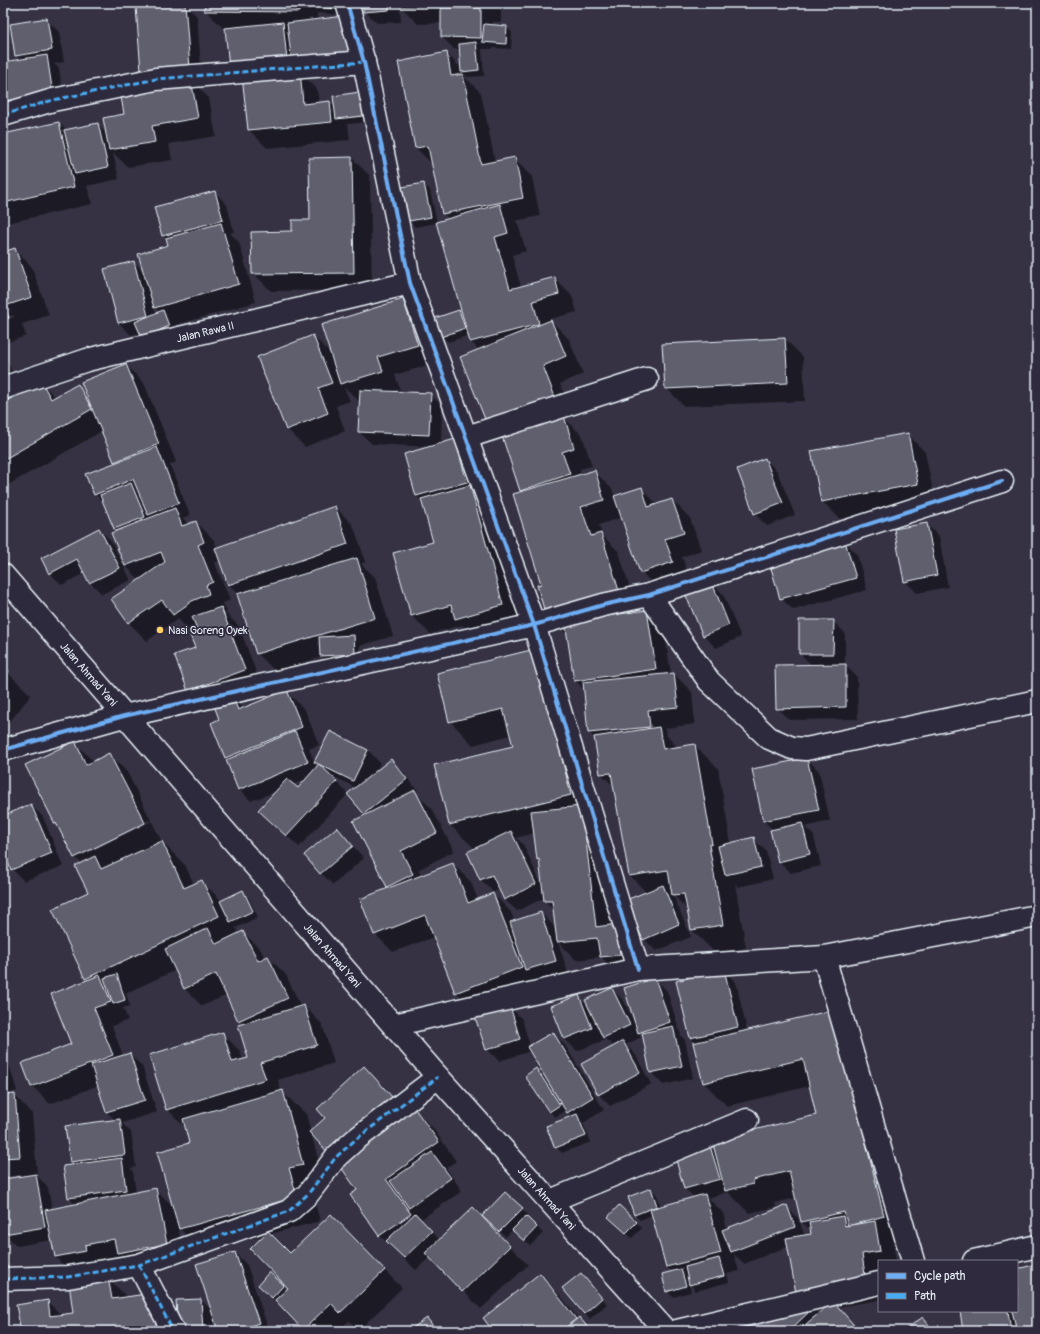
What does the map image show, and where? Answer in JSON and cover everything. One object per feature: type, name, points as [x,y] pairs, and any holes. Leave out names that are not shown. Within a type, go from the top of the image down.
[{"type":"main road","points":[[347,3],[364,62],[410,283],[534,625],[638,969]]},
{"type":"main road","points":[[3,116],[53,100],[156,79],[364,62]]},
{"type":"main road","name":"Jalan Rawa II","points":[[3,388],[87,360],[410,283]]},
{"type":"main road","points":[[467,437],[647,379]]},
{"type":"main road","points":[[3,750],[124,716],[534,625],[603,605],[649,594],[1002,481]]},
{"type":"main road","name":"Jalan Ahmad Yani","points":[[3,575],[438,1077],[666,1331]]},
{"type":"main road","points":[[649,594],[709,681],[769,738],[792,748],[806,749],[1037,702]]},
{"type":"main road","points":[[394,1025],[638,969],[824,957],[1037,916]]},
{"type":"main road","points":[[824,957],[913,1260]]},
{"type":"main road","points":[[3,1279],[68,1277],[139,1266],[289,1210],[308,1194],[336,1158],[355,1140],[438,1077]]},
{"type":"main road","points":[[550,1201],[747,1120]]},
{"type":"main road","points":[[978,1260],[1037,1246]]},
{"type":"main road","points":[[139,1266],[173,1331]]},
{"type":"main road","points":[[677,1331],[878,1283]]},
{"type":"building","points":[[185,3],[190,68],[141,71],[136,7]]},
{"type":"building","points":[[205,3],[299,3],[299,12],[204,11]]},
{"type":"building","points":[[304,3],[337,3],[337,9],[304,6]]},
{"type":"building","points":[[363,3],[389,3],[389,10],[363,12]]},
{"type":"building","points":[[399,3],[484,3],[484,4],[399,6]]},
{"type":"building","points":[[441,8],[481,8],[481,38],[441,37]]},
{"type":"building","points":[[345,16],[350,56],[292,64],[287,23]]},
{"type":"building","points":[[47,18],[52,50],[15,56],[10,24]]},
{"type":"building","points":[[283,22],[287,60],[229,67],[225,28]]},
{"type":"building","points":[[484,24],[507,26],[506,44],[482,42]]},
{"type":"building","points":[[476,42],[479,70],[461,72],[459,44]]},
{"type":"building","points":[[447,52],[451,76],[463,74],[481,164],[515,157],[523,198],[442,214],[428,146],[415,148],[398,62]]},
{"type":"building","points":[[47,55],[53,95],[3,102],[3,62]]},
{"type":"building","points":[[300,70],[303,104],[330,101],[332,122],[248,130],[242,76]]},
{"type":"building","points":[[191,79],[198,118],[152,126],[155,142],[109,150],[103,118],[124,114],[120,91]]},
{"type":"building","points":[[360,92],[363,116],[336,119],[333,96]]},
{"type":"building","points":[[59,122],[74,187],[3,203],[3,134]]},
{"type":"building","points":[[98,123],[108,167],[75,174],[64,130]]},
{"type":"building","points":[[352,157],[354,273],[252,274],[251,232],[292,231],[292,220],[310,220],[309,158]]},
{"type":"building","points":[[424,183],[431,217],[409,221],[402,187]]},
{"type":"building","points":[[215,191],[223,220],[162,236],[154,207]]},
{"type":"building","points":[[500,204],[508,233],[495,237],[510,289],[555,277],[559,294],[533,301],[539,324],[470,342],[436,222]]},
{"type":"building","points":[[221,223],[239,284],[154,308],[138,254],[168,245],[166,238]]},
{"type":"building","points":[[15,248],[32,297],[5,306],[9,318],[3,320],[3,252]]},
{"type":"building","points":[[134,261],[148,316],[118,323],[104,269]]},
{"type":"building","points":[[403,299],[418,345],[378,357],[383,371],[340,384],[321,325]]},
{"type":"building","points":[[163,310],[169,326],[142,338],[135,322]]},
{"type":"building","points":[[459,310],[465,328],[441,337],[435,318]]},
{"type":"building","points":[[551,320],[566,356],[543,366],[555,397],[487,424],[460,357]]},
{"type":"building","points":[[313,335],[332,383],[318,388],[328,413],[286,430],[257,357]]},
{"type":"building","points":[[785,338],[788,383],[665,389],[662,344]]},
{"type":"building","points":[[126,364],[159,444],[114,462],[81,382]]},
{"type":"building","points":[[41,381],[51,399],[78,384],[92,409],[3,460],[3,403]]},
{"type":"building","points":[[360,390],[431,393],[429,435],[358,432]]},
{"type":"building","points":[[564,416],[574,448],[562,452],[570,474],[520,491],[502,436]]},
{"type":"building","points":[[908,433],[918,484],[821,502],[811,451]]},
{"type":"building","points":[[455,439],[467,482],[416,496],[404,454]]},
{"type":"building","points":[[157,447],[179,503],[148,515],[133,479],[94,495],[85,474]]},
{"type":"building","points":[[765,458],[783,503],[754,514],[737,469]]},
{"type":"building","points":[[595,470],[604,500],[581,507],[591,536],[601,533],[620,594],[546,616],[537,585],[541,584],[513,494]]},
{"type":"building","points":[[131,483],[145,517],[114,529],[100,495]]},
{"type":"building","points":[[470,485],[503,605],[455,619],[451,605],[411,616],[393,553],[433,542],[421,499]]},
{"type":"building","points":[[642,487],[648,507],[672,499],[684,533],[665,539],[673,562],[640,573],[614,496]]},
{"type":"building","points":[[335,506],[348,544],[228,585],[215,548]]},
{"type":"building","points":[[175,508],[182,526],[196,521],[204,542],[198,545],[213,582],[206,585],[209,594],[192,601],[173,615],[162,600],[128,623],[111,599],[165,562],[161,552],[125,566],[111,533]]},
{"type":"building","points":[[927,523],[937,575],[904,582],[894,529]]},
{"type":"building","points":[[99,528],[120,568],[89,583],[77,559],[49,574],[41,558]]},
{"type":"building","points":[[845,541],[856,578],[780,599],[769,561]]},
{"type":"building","points":[[357,558],[375,618],[256,654],[237,594]]},
{"type":"building","points":[[711,580],[729,625],[703,636],[684,591]]},
{"type":"building","points":[[221,607],[245,670],[188,691],[174,655],[195,648],[189,632],[197,629],[192,617]]},
{"type":"building","points":[[647,610],[656,669],[574,681],[565,622]]},
{"type":"building","points":[[799,620],[834,620],[833,654],[799,654]]},
{"type":"building","points":[[354,635],[355,654],[320,656],[319,637]]},
{"type":"building","points":[[535,649],[571,795],[449,825],[434,765],[513,746],[503,709],[449,722],[437,673]]},
{"type":"building","points":[[846,664],[846,707],[776,709],[775,665]]},
{"type":"building","points":[[3,667],[9,671],[3,678]]},
{"type":"building","points":[[674,673],[678,707],[648,710],[650,727],[588,733],[583,682]]},
{"type":"building","points":[[287,690],[302,727],[225,758],[211,723],[219,719],[213,703],[232,695],[238,710]]},
{"type":"building","points":[[659,727],[663,749],[695,744],[712,844],[709,845],[723,925],[691,930],[684,894],[672,895],[668,870],[629,876],[611,773],[600,774],[594,737]]},
{"type":"building","points":[[295,731],[308,762],[238,790],[226,760]]},
{"type":"building","points":[[330,731],[368,750],[353,781],[314,762]]},
{"type":"building","points":[[75,741],[86,765],[109,753],[145,823],[74,858],[25,765]]},
{"type":"building","points":[[807,758],[819,810],[763,821],[752,769]]},
{"type":"building","points":[[391,759],[407,779],[364,814],[347,794]]},
{"type":"building","points":[[319,764],[337,781],[286,836],[258,810],[287,779],[298,788]]},
{"type":"building","points":[[415,790],[437,833],[401,851],[413,874],[387,887],[353,821]]},
{"type":"building","points":[[31,804],[52,853],[11,870],[3,850],[3,816]]},
{"type":"building","points":[[582,806],[596,927],[617,924],[620,955],[600,957],[597,938],[557,942],[552,901],[544,901],[531,811]]},
{"type":"building","points":[[802,823],[810,854],[778,862],[770,830]]},
{"type":"building","points":[[337,827],[353,846],[320,874],[304,855]]},
{"type":"building","points":[[511,831],[536,884],[504,900],[492,875],[480,880],[467,852]]},
{"type":"building","points":[[754,837],[761,867],[725,875],[718,846]]},
{"type":"building","points":[[162,841],[184,888],[202,880],[219,916],[85,979],[52,909],[88,892],[75,866],[95,856],[101,869]]},
{"type":"building","points":[[453,863],[468,903],[493,893],[522,967],[455,993],[425,915],[374,935],[360,899]]},
{"type":"building","points":[[663,885],[679,924],[643,940],[626,900]]},
{"type":"building","points":[[243,890],[253,911],[230,922],[220,901]]},
{"type":"building","points":[[541,912],[556,961],[525,970],[510,922]]},
{"type":"building","points":[[208,928],[216,944],[243,931],[258,961],[268,956],[288,998],[238,1021],[216,974],[184,989],[165,949]]},
{"type":"building","points":[[724,969],[738,1027],[690,1038],[676,981]]},
{"type":"building","points":[[117,974],[125,1000],[113,1004],[104,978]]},
{"type":"building","points":[[100,975],[111,1002],[94,1008],[113,1055],[31,1087],[22,1063],[71,1044],[51,994]]},
{"type":"building","points":[[655,978],[670,1022],[638,1033],[624,988]]},
{"type":"building","points":[[612,988],[630,1025],[603,1038],[585,1000]]},
{"type":"building","points":[[579,995],[592,1028],[564,1039],[551,1006]]},
{"type":"building","points":[[304,1005],[317,1045],[260,1063],[266,1079],[166,1110],[149,1055],[223,1032],[232,1062],[248,1058],[238,1025]]},
{"type":"building","points":[[510,1006],[520,1039],[486,1050],[475,1017]]},
{"type":"building","points":[[833,1010],[884,1216],[848,1226],[844,1212],[801,1222],[789,1171],[753,1180],[753,1184],[725,1191],[712,1140],[816,1115],[803,1059],[703,1083],[693,1043]]},
{"type":"building","points":[[673,1026],[682,1066],[650,1073],[642,1033]]},
{"type":"building","points":[[553,1032],[593,1097],[567,1113],[527,1047]]},
{"type":"building","points":[[623,1041],[640,1072],[598,1095],[581,1064]]},
{"type":"building","points":[[130,1053],[145,1100],[106,1112],[91,1065]]},
{"type":"building","points":[[364,1066],[394,1099],[331,1156],[309,1132],[325,1118],[317,1109]]},
{"type":"building","points":[[536,1068],[560,1105],[549,1112],[525,1076]]},
{"type":"building","points":[[283,1090],[303,1165],[289,1168],[297,1197],[179,1229],[157,1152],[189,1143],[183,1119]]},
{"type":"building","points":[[15,1094],[20,1157],[3,1158],[3,1095]]},
{"type":"building","points":[[415,1109],[439,1142],[386,1179],[411,1214],[379,1236],[350,1195],[357,1190],[338,1163]]},
{"type":"building","points":[[577,1114],[586,1136],[555,1148],[546,1126]]},
{"type":"building","points":[[120,1119],[125,1155],[70,1162],[65,1126]]},
{"type":"building","points":[[710,1146],[720,1179],[684,1189],[675,1156]]},
{"type":"building","points":[[432,1152],[451,1178],[409,1208],[390,1181]]},
{"type":"building","points":[[122,1158],[126,1190],[68,1198],[63,1166]]},
{"type":"building","points":[[36,1174],[45,1227],[4,1234],[3,1179]]},
{"type":"building","points":[[156,1188],[167,1244],[117,1253],[114,1239],[85,1245],[86,1251],[55,1257],[45,1210]]},
{"type":"building","points":[[651,1188],[657,1206],[634,1215],[628,1197]]},
{"type":"building","points":[[505,1192],[523,1208],[499,1232],[482,1216]]},
{"type":"building","points":[[705,1194],[721,1253],[666,1267],[650,1209]]},
{"type":"building","points":[[619,1205],[637,1222],[626,1233],[608,1217]]},
{"type":"building","points":[[787,1205],[795,1227],[731,1252],[722,1230]]},
{"type":"building","points":[[473,1207],[510,1246],[462,1292],[425,1253]]},
{"type":"building","points":[[415,1213],[432,1231],[404,1258],[386,1241]]},
{"type":"building","points":[[331,1214],[385,1270],[340,1313],[331,1303],[303,1330],[275,1300],[288,1288],[250,1249],[268,1231],[290,1253]]},
{"type":"building","points":[[526,1216],[537,1227],[524,1241],[512,1230]]},
{"type":"building","points":[[843,1216],[845,1226],[875,1221],[880,1251],[862,1254],[866,1282],[796,1293],[786,1238],[811,1234],[809,1222]]},
{"type":"building","points":[[235,1252],[259,1323],[236,1331],[218,1331],[196,1264]]},
{"type":"building","points":[[719,1258],[724,1276],[689,1285],[685,1267]]},
{"type":"building","points":[[1037,1264],[1037,1331],[1017,1331],[1012,1312],[1018,1312],[1018,1269]]},
{"type":"building","points":[[681,1269],[686,1286],[666,1292],[662,1274]]},
{"type":"building","points":[[269,1272],[284,1285],[272,1298],[258,1285]]},
{"type":"building","points":[[540,1273],[576,1319],[561,1331],[493,1331],[483,1318]]},
{"type":"building","points":[[581,1273],[602,1298],[584,1314],[562,1288]]},
{"type":"building","points":[[108,1277],[112,1299],[146,1294],[164,1331],[21,1331],[16,1305],[48,1300],[50,1316],[73,1313],[69,1283]]},
{"type":"building","points":[[201,1299],[203,1331],[178,1331],[176,1300]]},
{"type":"building","points":[[833,1301],[859,1331],[798,1331]]},
{"type":"building","points":[[813,1308],[789,1331],[738,1331],[755,1315]]},
{"type":"building","points":[[960,1312],[1008,1312],[1011,1331],[963,1331]]},
{"type":"building","points":[[579,1317],[591,1331],[563,1331]]},
{"type":"building","points":[[923,1317],[933,1331],[903,1331]]},
{"type":"building","points":[[427,1318],[437,1331],[408,1331]]},
{"type":"marked path","points":[[3,115],[53,100],[156,79],[364,62]]},
{"type":"marked path","points":[[3,1279],[68,1277],[139,1265],[289,1211],[308,1194],[336,1157],[355,1140],[438,1077]]},
{"type":"marked path","points":[[139,1265],[173,1331]]},
{"type":"cycle path","points":[[347,3],[364,62],[410,283],[534,625],[638,969]]},
{"type":"cycle path","points":[[3,750],[124,716],[534,625],[603,605],[649,595],[1002,481]]},
{"type":"place","name":"Nasi Goreng Oyek","points":[[160,630]]}]
